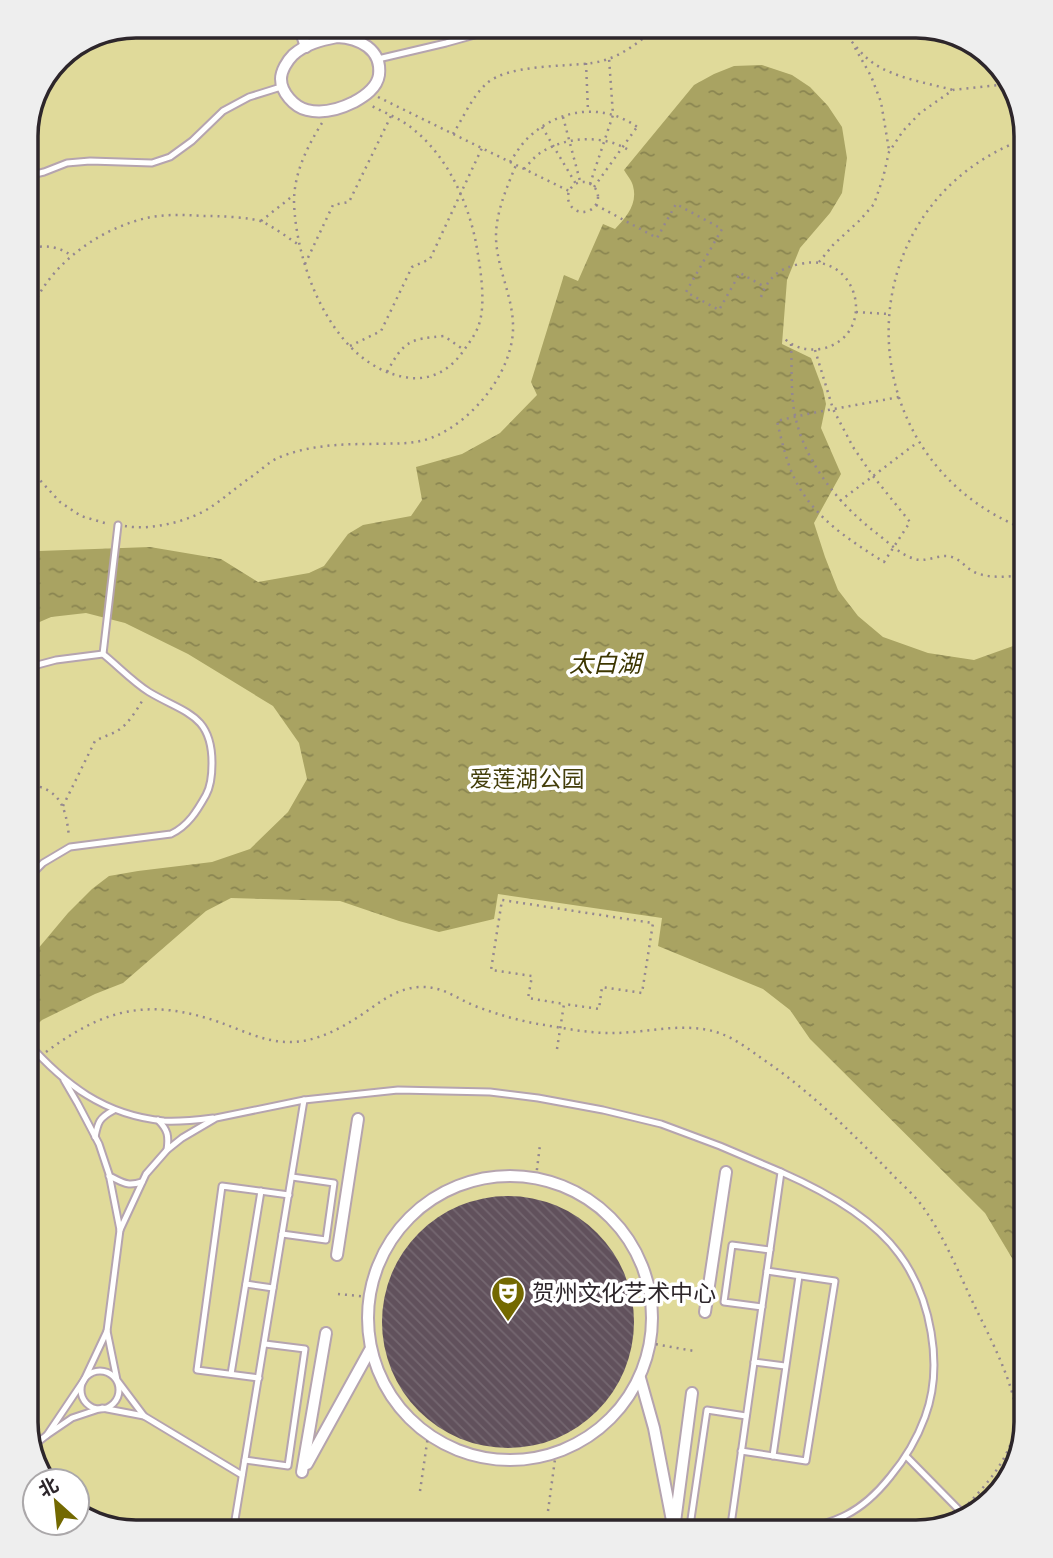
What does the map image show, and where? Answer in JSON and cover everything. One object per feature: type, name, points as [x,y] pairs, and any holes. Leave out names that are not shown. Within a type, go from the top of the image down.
[{"type":"street","points":[[303,39],[306,47]]},
{"type":"street","points":[[322,39],[292,56],[281,78],[287,95],[306,110],[329,111],[342,108],[364,96],[375,86],[378,78],[377,59],[367,46],[353,39]]},
{"type":"street","points":[[337,1255],[359,1119]]},
{"type":"street","points":[[705,1312],[726,1172]]},
{"type":"street","points":[[497,1176],[536,1177],[573,1189],[595,1204],[606,1212],[631,1242],[648,1278],[653,1317],[648,1356],[639,1378],[620,1408],[595,1432],[564,1450],[530,1459],[494,1460],[460,1452],[428,1436],[402,1412],[382,1383],[370,1350],[367,1326],[369,1297],[377,1265],[396,1231],[424,1203],[458,1184],[497,1176]]},
{"type":"street","points":[[326,1333],[302,1472],[370,1350]]},
{"type":"street","points":[[639,1378],[654,1428],[672,1520]]},
{"type":"street","points":[[675,1520],[692,1393]]},
{"type":"lane","points":[[377,59],[460,39]]},
{"type":"lane","points":[[39,173],[67,163],[152,163],[170,157],[192,141],[223,111],[249,97],[282,86]]},
{"type":"lane","points":[[103,654],[118,525]]},
{"type":"lane","points":[[39,664],[103,654],[148,692],[186,710],[200,722],[212,744],[209,789],[182,829],[171,834],[70,848],[39,867]]},
{"type":"lane","points":[[40,1056],[64,1080],[114,1110],[158,1120],[216,1118],[304,1100],[398,1090],[490,1092],[538,1098],[661,1124],[720,1146],[824,1193],[869,1224],[898,1253],[921,1293],[927,1312],[933,1375],[926,1415],[906,1456],[880,1489],[863,1504],[845,1516],[833,1520]]},
{"type":"lane","points":[[64,1080],[95,1137],[109,1176],[120,1230]]},
{"type":"lane","points":[[235,1519],[304,1100]]},
{"type":"lane","points":[[95,1137],[98,1123],[104,1115],[114,1110]]},
{"type":"lane","points":[[216,1118],[182,1138],[167,1150],[146,1174],[120,1230],[107,1331],[82,1386],[83,1397],[90,1406],[144,1416],[242,1475]]},
{"type":"lane","points":[[158,1120],[168,1133],[167,1150]]},
{"type":"lane","points":[[732,1520],[781,1172]]},
{"type":"lane","points":[[109,1176],[123,1184],[142,1182]]},
{"type":"lane","points":[[282,1234],[326,1240],[334,1183],[292,1177]]},
{"type":"lane","points":[[259,1378],[197,1370],[222,1186],[289,1195]]},
{"type":"lane","points":[[230,1374],[261,1191]]},
{"type":"lane","points":[[762,1307],[724,1302],[732,1245],[770,1250]]},
{"type":"lane","points":[[741,1451],[806,1461],[835,1281],[767,1271]]},
{"type":"lane","points":[[773,1456],[799,1276]]},
{"type":"lane","points":[[246,1284],[273,1289]]},
{"type":"lane","points":[[40,1440],[72,1418],[107,1407],[117,1399],[119,1386],[107,1331]]},
{"type":"lane","points":[[265,1344],[305,1349],[288,1466]]},
{"type":"lane","points":[[754,1362],[785,1366]]},
{"type":"lane","points":[[47,1435],[88,1375],[100,1371],[107,1372],[117,1380],[144,1416]]},
{"type":"lane","points":[[691,1520],[707,1410],[746,1416]]},
{"type":"lane","points":[[906,1456],[959,1510]]},
{"type":"lane","points":[[245,1460],[303,1468]]},
{"type":"path","points":[[453,134],[485,84],[496,77],[507,73],[609,58],[633,47],[643,39]]},
{"type":"path","points":[[848,39],[871,76],[881,102],[889,152]]},
{"type":"path","points":[[853,45],[874,63],[903,77],[953,90],[1000,85]]},
{"type":"path","points":[[592,186],[613,115],[609,58]]},
{"type":"path","points":[[586,63],[588,111]]},
{"type":"path","points":[[819,262],[874,204],[889,152],[903,131],[920,113],[953,90]]},
{"type":"path","points":[[329,111],[310,142],[298,170],[295,194],[300,246],[312,283],[328,318],[342,339],[362,356],[387,372],[406,377],[429,377],[443,372],[457,360],[479,327],[482,307],[477,246],[471,218],[449,171],[425,139],[364,96]]},
{"type":"path","points":[[364,96],[453,134],[569,191]]},
{"type":"path","points":[[510,162],[528,138],[541,127],[563,117],[588,111],[628,120],[639,128],[592,186]]},
{"type":"path","points":[[305,264],[333,205],[349,202],[391,116]]},
{"type":"path","points":[[563,117],[578,183]]},
{"type":"path","points":[[541,127],[578,183],[592,186],[598,196],[596,205],[588,212],[578,212],[568,201],[569,191],[578,183]]},
{"type":"path","points":[[524,169],[538,154],[553,146],[570,142],[605,141],[630,151]]},
{"type":"path","points":[[1014,143],[986,156],[965,171],[925,214],[896,276],[888,332],[892,374],[910,428],[918,442],[946,478],[964,494],[1014,525]]},
{"type":"path","points":[[351,346],[381,331],[412,267],[430,260],[482,148]]},
{"type":"path","points":[[39,479],[60,502],[81,516],[135,528],[158,526],[191,518],[210,508],[277,458],[335,444],[413,443],[433,437],[468,416],[497,381],[510,349],[513,326],[511,308],[497,251],[496,233],[505,193],[516,165]]},
{"type":"path","points":[[261,221],[295,194]]},
{"type":"path","points":[[596,205],[657,238],[676,204],[722,229],[686,292],[719,310],[740,273],[765,286]]},
{"type":"path","points":[[39,295],[62,265],[86,245],[114,229],[150,217],[216,216],[261,221],[300,246]]},
{"type":"path","points":[[39,246],[63,249],[72,256]]},
{"type":"path","points":[[761,297],[765,286],[776,273],[803,263],[819,262],[832,266],[844,275],[852,286],[856,312],[851,328],[841,339],[829,347],[815,350],[802,349],[785,339]]},
{"type":"path","points":[[856,312],[889,314]]},
{"type":"path","points":[[387,372],[399,351],[415,340],[444,336],[464,350]]},
{"type":"path","points":[[791,344],[793,404],[798,426],[821,476],[840,501],[894,547],[916,560],[937,556],[953,557],[972,571],[985,575],[1014,576]]},
{"type":"path","points":[[815,350],[833,410],[853,447],[910,522],[884,562],[842,536],[809,502],[792,472],[777,421],[796,416],[833,410],[899,397]]},
{"type":"path","points":[[840,501],[918,442]]},
{"type":"path","points":[[63,806],[95,741],[119,730],[148,692]]},
{"type":"path","points":[[39,787],[48,790],[63,806],[67,815],[70,848]]},
{"type":"path","points":[[502,900],[653,923],[642,993],[602,987],[599,1009],[564,1004],[528,998],[532,976],[491,970],[502,900]]},
{"type":"path","points":[[40,1056],[89,1023],[141,1010],[192,1013],[276,1042],[310,1040],[350,1023],[387,997],[420,987],[445,990],[507,1018],[591,1032],[616,1034],[694,1028],[722,1034],[784,1073],[816,1100],[924,1207],[942,1237],[985,1327],[1014,1399]]},
{"type":"path","points":[[557,1049],[564,1004]]},
{"type":"path","points":[[536,1177],[541,1145]]},
{"type":"path","points":[[338,1294],[369,1297]]},
{"type":"path","points":[[649,1343],[694,1351]]},
{"type":"path","points":[[968,1505],[988,1483],[1004,1458],[1014,1430]]},
{"type":"path","points":[[420,1491],[428,1436]]},
{"type":"path","points":[[548,1511],[556,1452]]},
{"type":"green space","name":"爱莲湖公园","points":[[123,39],[923,39],[948,44],[971,55],[986,67],[1001,87],[1014,123],[1014,1435],[1001,1471],[986,1491],[966,1506],[942,1516],[917,1520],[130,1519],[117,1518],[93,1509],[91,1467],[50,1467],[39,1435],[39,130],[49,93],[59,77],[87,52]]},
{"type":"water","name":"太白湖","points":[[762,65],[792,75],[810,87],[828,106],[842,127],[847,158],[842,193],[830,213],[800,248],[787,280],[782,344],[811,358],[823,390],[826,404],[821,428],[841,474],[814,523],[838,590],[858,616],[883,637],[928,653],[974,660],[1014,646],[1014,1261],[985,1213],[810,1039],[790,1010],[763,989],[658,946],[662,918],[498,894],[494,919],[439,932],[340,901],[231,898],[206,911],[123,983],[39,1023],[39,948],[92,889],[109,876],[212,862],[250,849],[288,812],[307,779],[299,743],[273,706],[188,654],[125,623],[86,613],[51,617],[39,622],[39,551],[150,547],[221,559],[258,582],[309,573],[324,566],[348,534],[363,525],[411,516],[422,500],[416,467],[462,454],[500,433],[537,395],[531,382],[564,275],[578,281],[603,224],[615,229],[632,205],[633,186],[624,170],[694,85],[734,66]]},
{"type":"building","name":"贺州文化艺术中心","points":[[496,1196],[520,1196],[556,1205],[588,1224],[606,1242],[629,1285],[634,1322],[632,1347],[625,1370],[606,1402],[588,1420],[545,1443],[520,1448],[496,1448],[460,1439],[428,1420],[410,1402],[387,1359],[382,1334],[382,1310],[391,1274],[410,1242],[428,1224],[471,1201]]},
{"type":"place","name":"贺州文化艺术中心","points":[[508,1323]]}]
